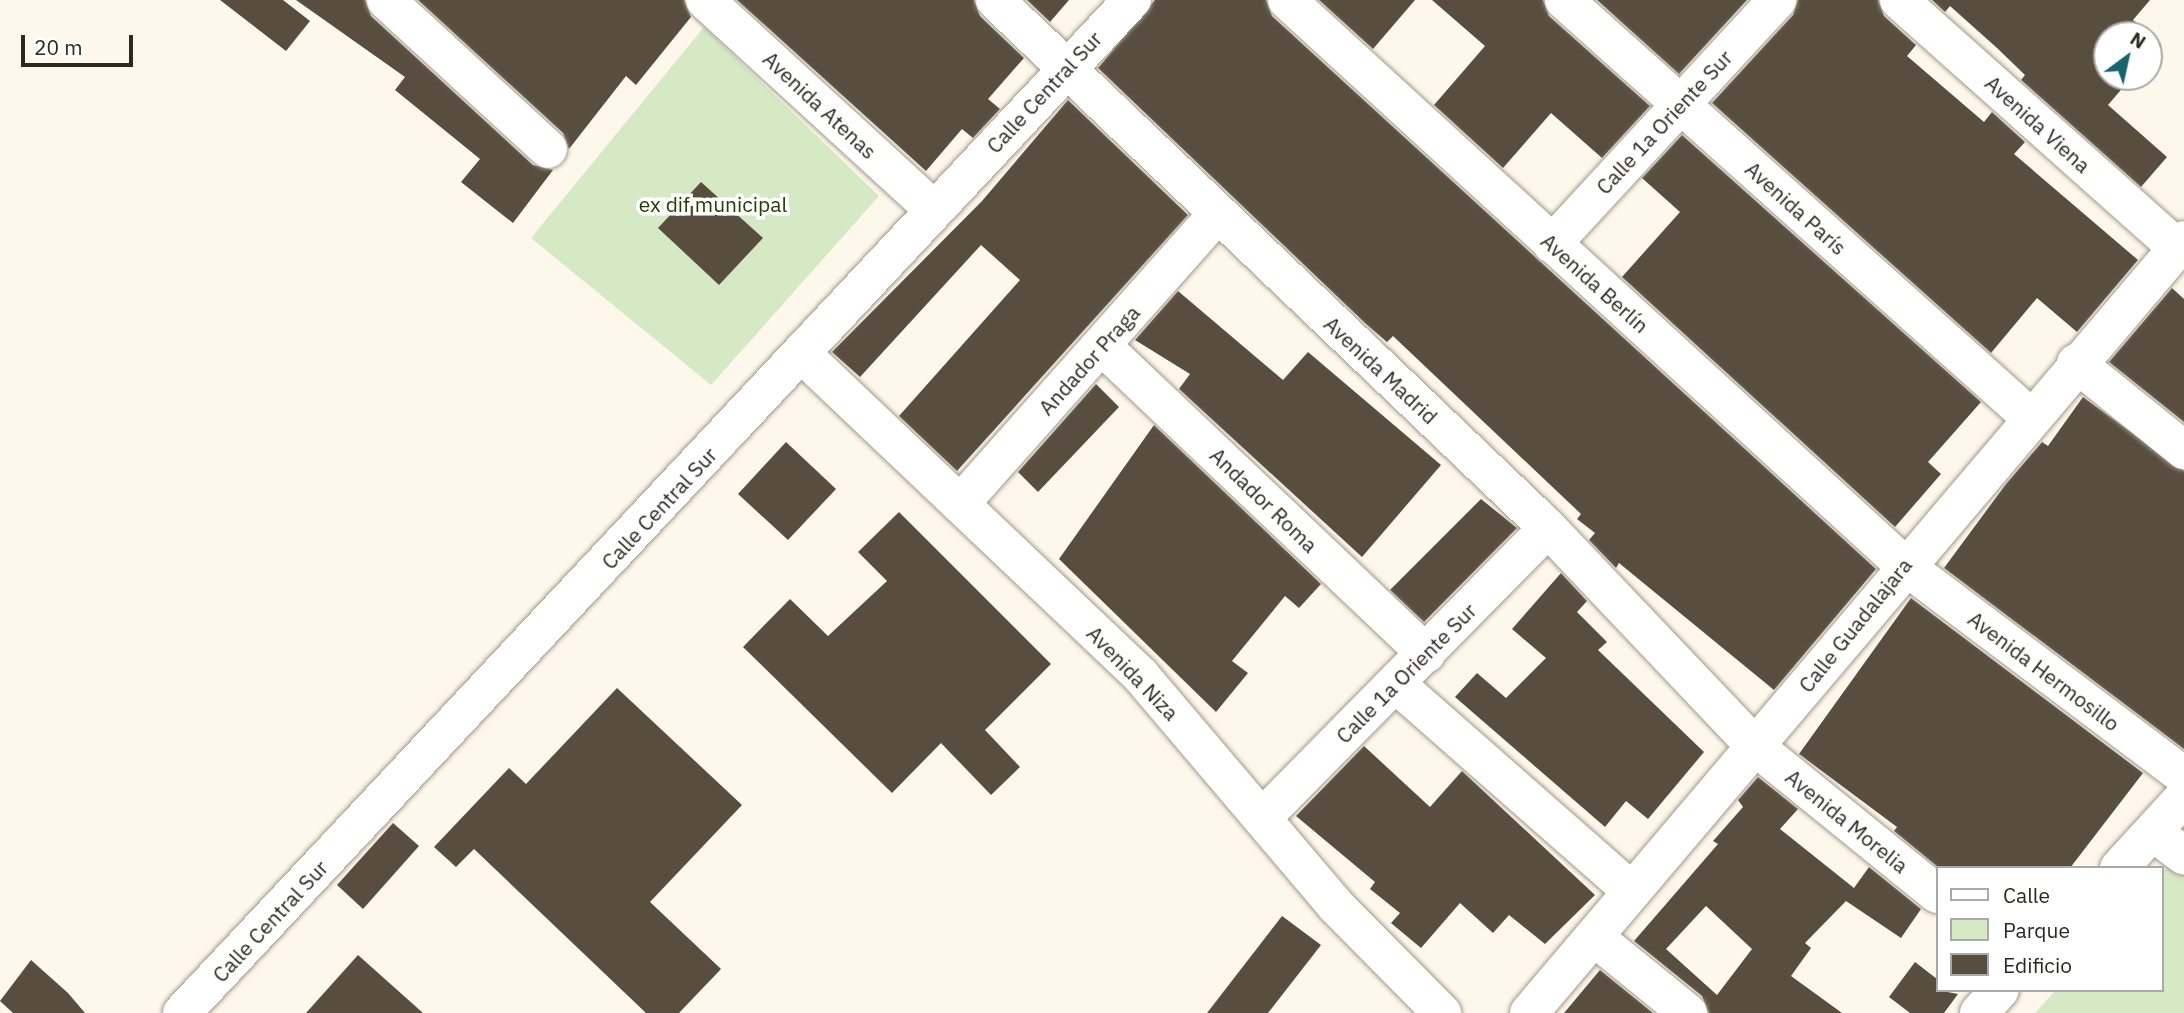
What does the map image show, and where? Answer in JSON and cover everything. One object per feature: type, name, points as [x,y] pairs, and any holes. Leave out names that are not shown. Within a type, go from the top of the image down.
[{"type":"street","points":[[387,0],[548,149]]},
{"type":"street","name":"Avenida Atenas","points":[[705,0],[934,210]]},
{"type":"street","name":"Avenida Madrid","points":[[995,0],[1217,215],[1548,528],[1757,748]]},
{"type":"street","name":"Calle Central Sur","points":[[183,1013],[803,355],[1065,68],[1132,0]]},
{"type":"street","name":"Avenida Berlín","points":[[1287,0],[1904,565]]},
{"type":"street","name":"Avenida París","points":[[1563,0],[2029,416]]},
{"type":"street","name":"Calle 1a Oriente Sur","points":[[1552,244],[1777,0]]},
{"type":"street","name":"Avenida Viena","points":[[1899,0],[2180,244]]},
{"type":"street","name":"Andador Praga","points":[[960,504],[1217,215]]},
{"type":"street","name":"Calle Guadalajara","points":[[1529,1013],[1757,748],[1904,565],[2029,416],[2180,244]]},
{"type":"street","name":"Andador Roma","points":[[1102,346],[1426,654]]},
{"type":"street","name":"Avenida Niza","points":[[803,355],[1141,676],[1336,906],[1442,1013]]},
{"type":"street","points":[[2076,362],[2184,450]]},
{"type":"street","name":"Calle 1a Oriente Sur","points":[[1262,818],[1548,528]]},
{"type":"street","name":"Avenida Hermosillo","points":[[1904,565],[2184,776]]},
{"type":"street","points":[[1396,684],[1632,891]]},
{"type":"street","name":"Avenida Morelia","points":[[1757,748],[1936,893]]},
{"type":"street","points":[[2121,866],[2184,797]]},
{"type":"street","points":[[2153,832],[2184,855]]},
{"type":"street","points":[[1594,937],[1688,1013]]},
{"type":"street","points":[[1979,1013],[1998,992]]},
{"type":"green space","name":"ex dif municipal","points":[[704,27],[879,196],[711,385],[531,238]]},
{"type":"green space","points":[[2170,864],[2184,876],[2184,1013],[2035,1013],[2054,992],[2163,992],[2163,872]]},
{"type":"building","points":[[220,0],[283,0],[310,21],[286,51]]},
{"type":"building","points":[[296,0],[365,0],[371,16],[533,165],[553,170],[513,223],[461,182],[480,159],[395,90],[405,77]]},
{"type":"building","points":[[418,0],[684,0],[691,17],[636,85],[626,76],[569,149],[563,133]]},
{"type":"building","points":[[737,0],[974,0],[980,16],[1024,58],[988,99],[1000,109],[973,138],[962,129],[926,171]]},
{"type":"building","points":[[1027,0],[1069,0],[1050,22]]},
{"type":"building","points":[[1155,0],[1266,0],[1272,16],[1876,569],[1774,690],[1619,563],[1616,568],[1589,540],[1595,533],[1577,519],[1581,514],[1393,336],[1387,342],[1366,324],[1098,68]]},
{"type":"building","points":[[1319,0],[1415,0],[1373,49]]},
{"type":"building","points":[[1432,0],[1543,0],[1549,16],[1650,106],[1602,158],[1551,113],[1503,168],[1434,105],[1485,46]]},
{"type":"building","points":[[1597,0],[1747,0],[1679,74]]},
{"type":"building","points":[[1798,0],[1878,0],[1884,16],[1916,45],[1907,56],[1984,122],[1992,112],[2025,142],[2014,154],[2138,260],[2077,332],[2037,298],[1991,353],[1712,103],[1793,15]]},
{"type":"building","points":[[1932,0],[2150,0],[2134,21],[2093,21],[2093,91],[2120,91],[2108,105],[2167,157],[2141,187],[2021,80],[2025,75],[1950,6],[1945,12]]},
{"type":"building","points":[[1068,100],[1188,215],[957,471],[899,416],[1020,280],[981,245],[860,377],[832,352],[982,201]]},
{"type":"building","points":[[1682,135],[1981,402],[1928,462],[1941,474],[1895,527],[1622,277],[1680,212],[1642,178]]},
{"type":"building","points":[[701,182],[763,238],[719,285],[658,228]]},
{"type":"building","points":[[2172,288],[2184,299],[2184,422],[2109,362]]},
{"type":"building","points":[[1178,291],[1283,380],[1308,352],[1441,465],[1362,557],[1179,389],[1190,374],[1135,340]]},
{"type":"building","points":[[1096,384],[1119,407],[1038,492],[1018,472]]},
{"type":"building","points":[[2083,397],[2184,471],[2184,749],[1944,568],[2006,484],[2042,442],[2048,446]]},
{"type":"building","points":[[1154,425],[1321,584],[1299,608],[1285,596],[1232,661],[1248,673],[1216,712],[1059,559]]},
{"type":"building","points":[[786,442],[836,489],[788,540],[738,494]]},
{"type":"building","points":[[1481,499],[1517,528],[1424,622],[1390,590]]},
{"type":"building","points":[[899,512],[1051,664],[985,730],[1020,767],[991,795],[941,743],[892,793],[743,647],[790,599],[828,636],[887,581],[858,552]]},
{"type":"building","points":[[1561,573],[1587,601],[1577,612],[1607,642],[1598,650],[1704,752],[1648,819],[1626,801],[1605,827],[1455,697],[1477,673],[1506,698],[1546,658],[1512,629]]},
{"type":"building","points":[[1911,598],[2143,773],[2072,866],[1937,866],[1894,831],[1897,827],[1799,754]]},
{"type":"building","points":[[617,688],[742,805],[650,902],[721,969],[679,1013],[646,1013],[474,849],[456,867],[434,847],[509,768],[526,784]]},
{"type":"building","points":[[1364,746],[1430,807],[1462,771],[1595,895],[1545,944],[1509,915],[1493,933],[1460,903],[1421,948],[1391,923],[1400,913],[1370,889],[1375,882],[1296,816]]},
{"type":"building","points":[[1758,777],[1798,809],[1780,829],[1854,888],[1869,867],[1921,909],[1901,938],[1846,901],[1805,943],[1811,948],[1791,976],[1842,1013],[1709,1013],[1702,996],[1634,941],[1718,844],[1713,841],[1743,807],[1738,800]],"holes":[[[1706,906],[1752,949],[1717,995],[1666,949]]]},
{"type":"building","points":[[393,823],[419,846],[363,909],[337,885]]},
{"type":"building","points":[[1282,916],[1321,945],[1268,1013],[1207,1013]]},
{"type":"building","points":[[358,955],[423,1013],[306,1013]]},
{"type":"building","points":[[31,960],[68,993],[85,1013],[13,1013],[0,1001]]},
{"type":"building","points":[[1915,962],[1936,978],[1936,992],[1958,994],[1944,1013],[1910,1013],[1889,997]]},
{"type":"building","points":[[1600,970],[1653,1013],[1564,1013]]}]
